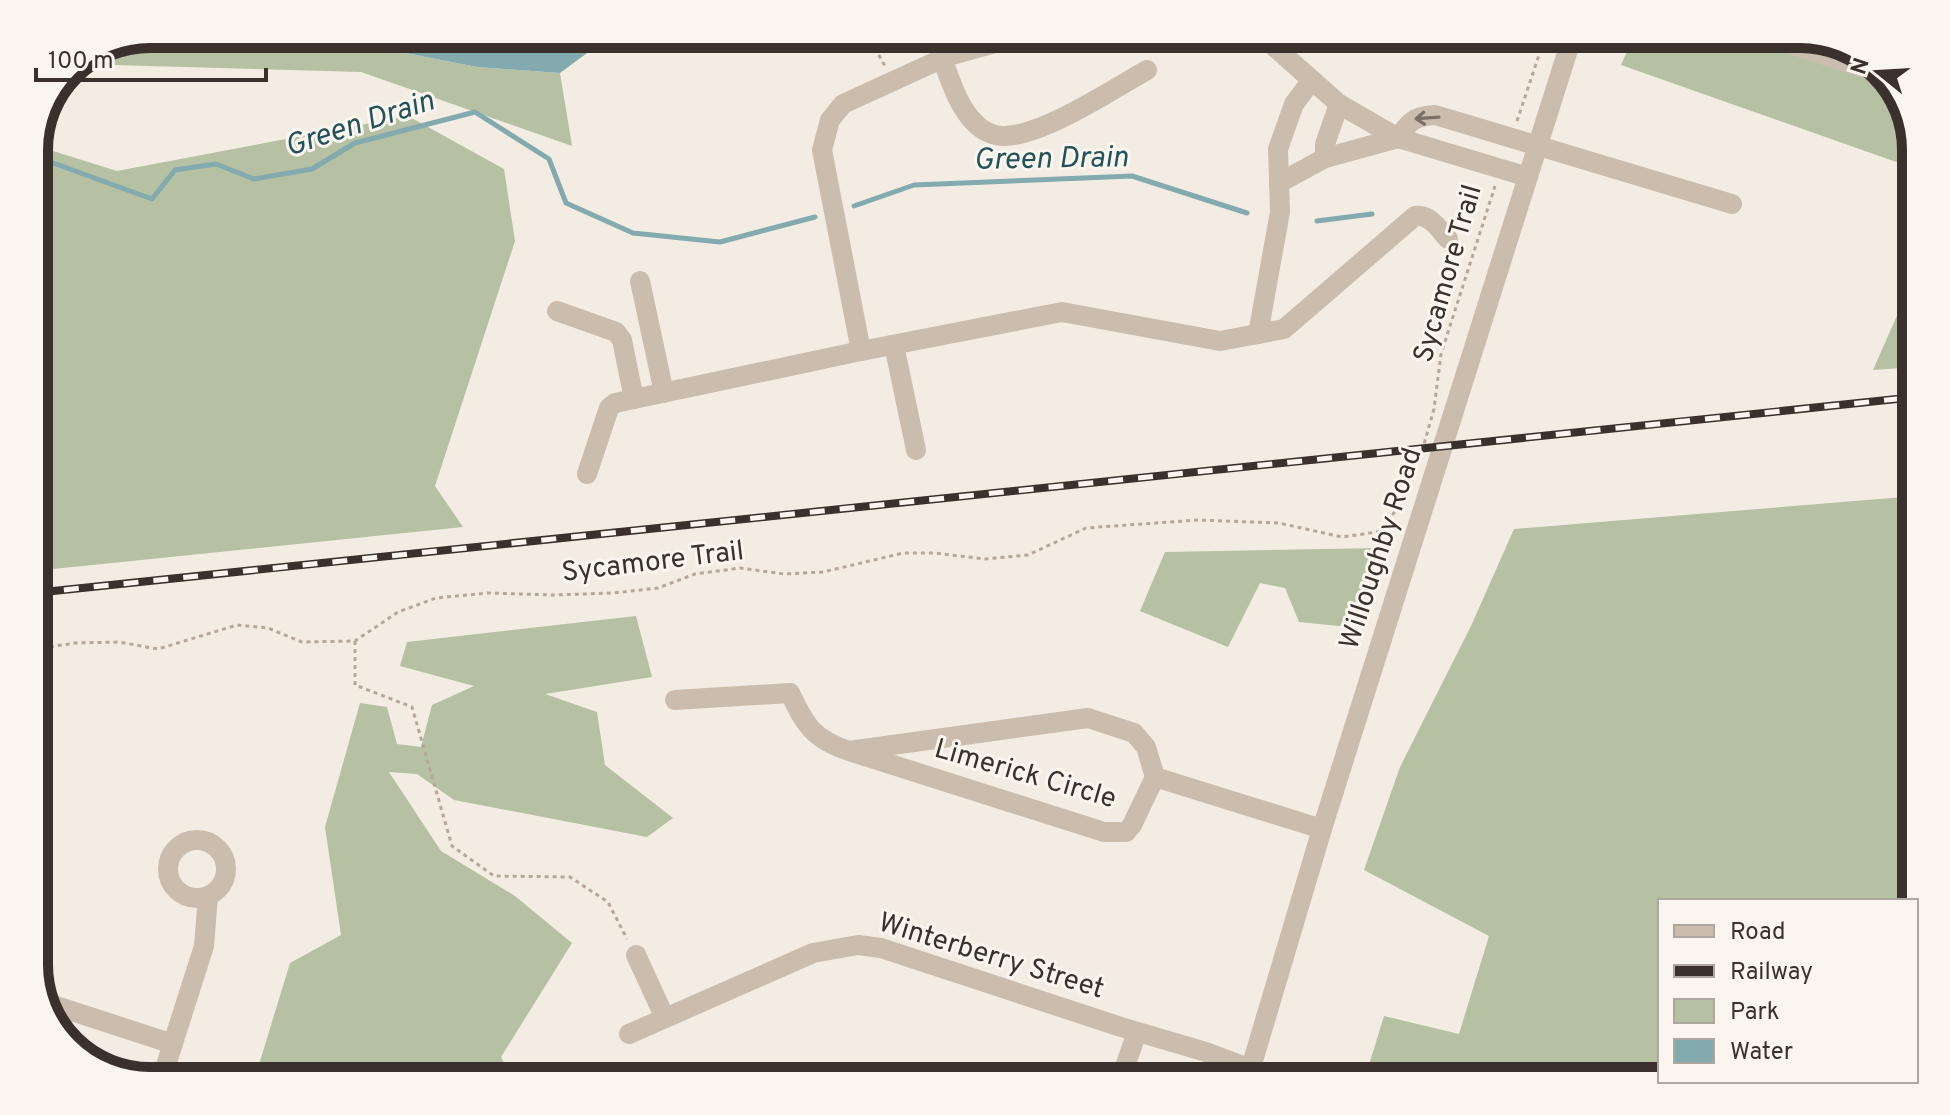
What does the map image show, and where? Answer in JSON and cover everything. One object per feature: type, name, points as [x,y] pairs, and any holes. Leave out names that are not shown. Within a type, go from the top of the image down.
[{"type":"street","points":[[861,351],[822,150],[830,120],[843,104],[942,58],[977,48]]},
{"type":"street","points":[[1276,48],[1339,104],[1398,138],[1528,177]]},
{"type":"street","name":"Willoughby Road","points":[[1251,1067],[1322,829],[1569,48]]},
{"type":"street","points":[[1804,48],[1856,65]]},
{"type":"street","points":[[942,58],[954,89],[976,124],[996,135],[1007,136],[1037,128],[1147,70]]},
{"type":"street","points":[[1258,334],[1280,212],[1278,149],[1294,104],[1312,80]]},
{"type":"street","points":[[1325,158],[1325,144],[1339,104]]},
{"type":"street","points":[[1279,183],[1325,158],[1398,138],[1410,120],[1422,115],[1435,115],[1732,204]]},
{"type":"street","points":[[1455,155],[1465,124]]},
{"type":"street","points":[[587,474],[609,408],[615,403],[1062,312],[1220,341],[1284,329],[1415,216],[1429,218],[1448,239]]},
{"type":"street","points":[[640,281],[664,393]]},
{"type":"street","points":[[557,311],[616,332],[622,340],[634,399]]},
{"type":"street","points":[[894,345],[916,450]]},
{"type":"street","name":"Limerick Circle","points":[[675,700],[790,693],[805,727],[836,747],[1115,833],[1126,832],[1132,825],[1155,777],[1146,747],[1134,733],[1088,718],[849,751]]},
{"type":"street","name":"Limerick Circle","points":[[1155,777],[1322,829]]},
{"type":"street","points":[[166,1067],[204,946],[208,896]]},
{"type":"street","name":"Winterberry Street","points":[[629,1034],[813,953],[858,945],[881,948],[1206,1052],[1234,1067]]},
{"type":"street","points":[[636,955],[665,1018]]},
{"type":"street","points":[[57,1006],[173,1044]]},
{"type":"street","points":[[1125,1067],[1137,1032]]},
{"type":"path","points":[[875,48],[893,80]]},
{"type":"path","points":[[1511,137],[1541,48]]},
{"type":"path","name":"Sycamore Trail","points":[[1420,463],[1434,409],[1441,354],[1501,168]]},
{"type":"path","name":"Sycamore Trail","points":[[355,641],[398,612],[436,598],[488,593],[613,593],[658,588],[695,574],[740,568],[784,574],[823,572],[903,553],[985,559],[1028,555],[1086,528],[1198,520],[1279,523],[1342,537],[1378,532],[1399,507],[1415,474]]},
{"type":"path","points":[[48,647],[119,642],[158,649],[237,625],[268,628],[302,642],[355,641],[355,685],[412,707],[452,846],[494,876],[570,877],[608,902],[636,955]]},
{"type":"green space","points":[[150,48],[379,48],[477,67],[560,73],[572,146],[361,72],[94,64],[130,50]]},
{"type":"green space","points":[[1629,48],[1800,48],[1826,51],[1867,73],[1885,93],[1897,117],[1902,164],[1621,65]]},
{"type":"green space","points":[[408,116],[504,169],[515,241],[435,486],[463,527],[48,570],[48,149],[117,171]]},
{"type":"green space","points":[[1902,304],[1902,368],[1873,370]]},
{"type":"green space","points":[[1902,497],[1902,899],[1658,899],[1658,1067],[1368,1067],[1384,1016],[1459,1034],[1489,936],[1364,870],[1400,767],[1471,626],[1514,529]]},
{"type":"green space","points":[[1378,548],[1349,627],[1299,622],[1285,588],[1260,583],[1228,647],[1140,611],[1165,552]]},
{"type":"green space","points":[[636,616],[652,677],[545,694],[597,712],[605,765],[673,818],[647,837],[454,800],[417,774],[389,772],[441,851],[515,896],[572,943],[501,1057],[506,1067],[258,1067],[290,963],[341,935],[325,827],[360,703],[387,707],[397,744],[421,747],[432,705],[474,686],[400,666],[407,642]]},
{"type":"water","points":[[380,48],[594,48],[560,73],[477,67]]},
{"type":"waterway","name":"Green Drain","points":[[48,161],[152,199],[175,170],[216,164],[254,179],[312,169],[355,143],[475,112],[549,159],[566,203],[633,233],[720,242],[815,217]]},
{"type":"waterway","name":"Green Drain","points":[[854,206],[914,185],[1132,176],[1247,213]]},
{"type":"waterway","name":"Green Drain","points":[[1317,221],[1372,214]]},
{"type":"railway","points":[[48,592],[1902,398]]}]
